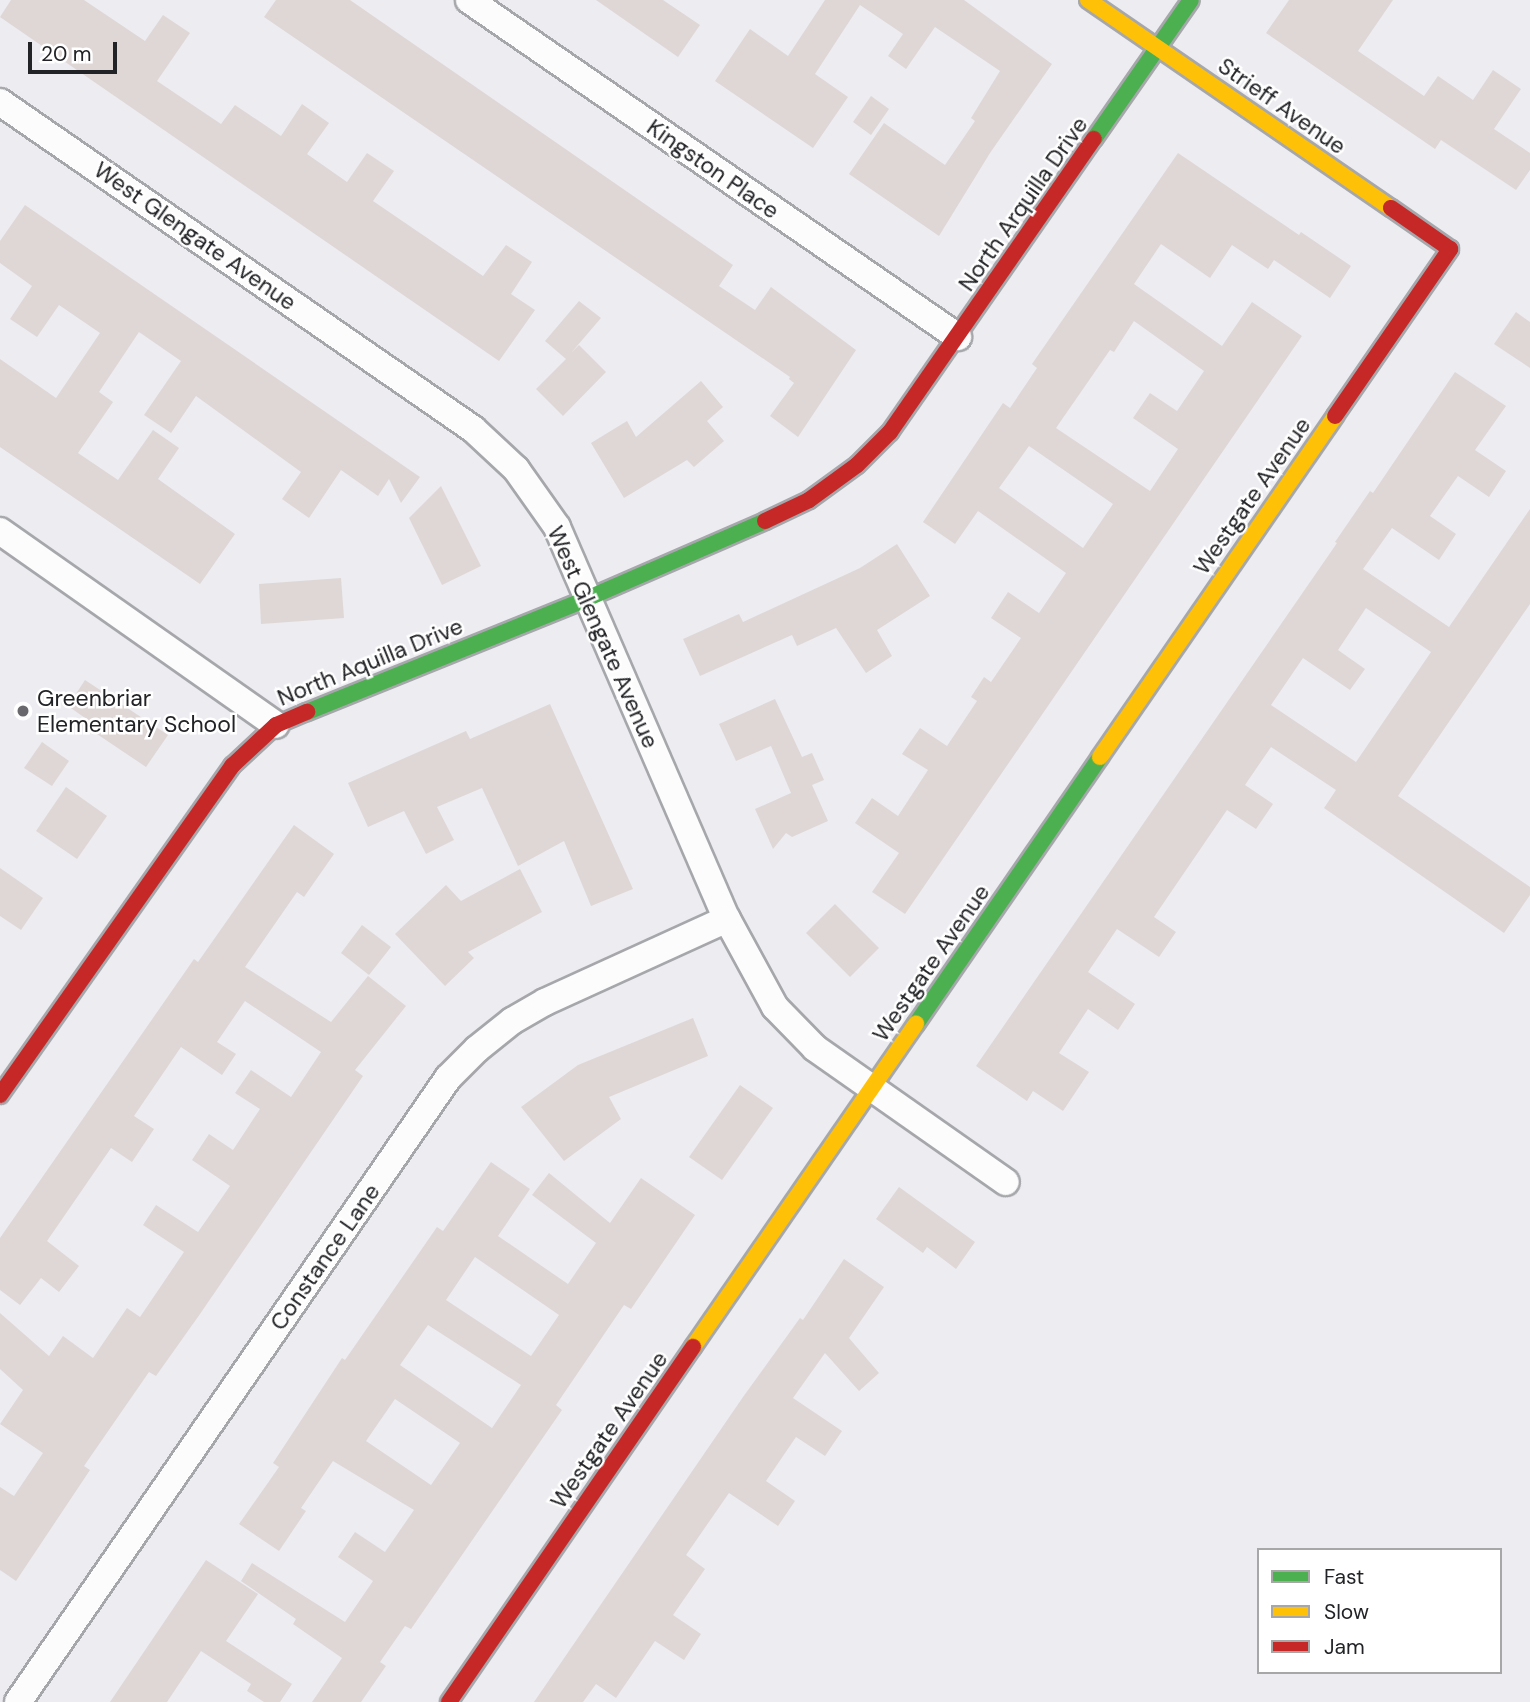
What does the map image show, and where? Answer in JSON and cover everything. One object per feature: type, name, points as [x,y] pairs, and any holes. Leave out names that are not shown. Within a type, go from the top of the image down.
[{"type":"street","name":"Kingston Place","points":[[469,0],[958,337]]},
{"type":"street","name":"Strieff Avenue","points":[[1088,0],[1450,249]]},
{"type":"street","name":"North Arquilla Drive","points":[[890,432],[1191,0]]},
{"type":"street","name":"West Glengate Avenue","points":[[0,102],[473,429],[516,469],[557,527],[727,919],[775,1007],[815,1048],[1006,1182]]},
{"type":"street","name":"Westgate Avenue","points":[[449,1702],[1450,249]]},
{"type":"street","name":"North Aquilla Drive","points":[[0,1095],[232,766],[250,746],[276,725],[586,599],[808,500],[857,465],[890,432]]},
{"type":"street","points":[[0,531],[276,725]]},
{"type":"street","name":"Constance Lane","points":[[18,1702],[448,1078],[503,1028],[545,1002],[727,919]]},
{"type":"building","points":[[11,0],[84,0],[145,41],[163,15],[190,33],[157,81],[221,124],[235,105],[281,136],[302,104],[329,123],[307,154],[347,182],[367,153],[394,171],[373,201],[483,276],[506,245],[532,262],[511,294],[535,310],[499,361],[0,17]]},
{"type":"building","points":[[276,0],[350,0],[733,265],[719,286],[755,310],[771,287],[856,350],[798,437],[770,416],[794,383],[790,377],[264,17]]},
{"type":"building","points":[[596,0],[663,0],[700,25],[678,57]]},
{"type":"building","points":[[825,0],[964,0],[1052,64],[990,153],[939,236],[849,174],[884,123],[945,165],[975,121],[971,118],[1000,71],[935,27],[906,69],[888,56],[903,34],[860,5],[815,74],[848,97],[813,148],[715,81],[750,29],[788,56]]},
{"type":"building","points":[[1289,0],[1393,0],[1358,51],[1424,96],[1438,76],[1473,100],[1493,70],[1521,89],[1494,129],[1530,153],[1530,170],[1516,190],[1441,140],[1435,149],[1266,33]]},
{"type":"building","points":[[871,96],[889,109],[871,135],[853,122]]},
{"type":"building","points":[[1178,153],[1299,235],[1301,232],[1351,266],[1330,298],[1274,260],[1268,269],[1232,245],[1210,278],[1161,244],[1134,284],[1222,346],[1252,302],[1302,336],[905,914],[872,892],[899,853],[855,823],[872,798],[898,816],[928,770],[902,754],[920,728],[947,746],[977,701],[971,697],[984,677],[991,682],[1021,638],[991,618],[1008,592],[1039,613],[1066,573],[978,511],[955,544],[923,522],[1003,403],[1010,408],[1037,368],[1032,364]],"holes":[[[1134,321],[1204,371],[1177,411],[1150,393],[1133,418],[1178,449],[1150,491],[1056,428],[1110,350],[1114,352]],[[1029,446],[1113,504],[1083,548],[999,488]]]},
{"type":"building","points":[[25,205],[420,477],[401,503],[389,479],[378,496],[341,470],[309,518],[282,499],[301,472],[196,396],[171,433],[144,415],[181,361],[139,332],[99,392],[113,402],[78,453],[118,480],[153,430],[179,448],[158,479],[235,534],[200,584],[0,447],[0,359],[56,398],[100,333],[59,305],[37,337],[10,319],[32,286],[0,263],[0,241]]},
{"type":"building","points":[[579,301],[601,318],[571,353],[579,345],[606,372],[563,416],[536,389],[566,359],[545,341]]},
{"type":"building","points":[[1516,312],[1530,322],[1530,368],[1494,344]]},
{"type":"building","points":[[1455,372],[1506,406],[1475,450],[1506,471],[1489,497],[1458,476],[1430,516],[1456,534],[1439,560],[1392,528],[1363,569],[1449,627],[1530,509],[1530,604],[1398,796],[1530,887],[1530,895],[1504,933],[1324,808],[1336,790],[1271,747],[1245,785],[1273,804],[1256,829],[1227,810],[1154,917],[1176,932],[1159,957],[1117,929],[1088,972],[1135,1004],[1118,1030],[1088,1009],[1059,1053],[1089,1072],[1063,1111],[1033,1091],[1027,1101],[976,1066],[1337,543],[1335,542],[1370,491],[1373,493]],"holes":[[[1366,608],[1431,652],[1356,762],[1271,705],[1303,658],[1350,690],[1365,669],[1338,650]]]},
{"type":"building","points":[[701,381],[723,407],[707,421],[724,441],[694,467],[687,460],[624,498],[591,443],[627,421],[636,437]]},
{"type":"building","points":[[441,486],[481,566],[442,585],[409,518]]},
{"type":"building","points":[[897,544],[930,596],[877,630],[892,656],[866,673],[836,628],[797,646],[792,635],[700,676],[683,639],[739,614],[743,622],[860,568]]},
{"type":"building","points":[[341,578],[344,618],[261,624],[259,584]]},
{"type":"building","points":[[85,680],[168,735],[146,767],[91,730],[95,725],[68,706]]},
{"type":"building","points":[[775,699],[802,757],[812,753],[824,780],[812,785],[828,821],[792,837],[786,833],[773,849],[755,809],[791,793],[771,746],[736,761],[719,724]]},
{"type":"building","points":[[550,704],[633,889],[591,906],[564,841],[518,866],[482,788],[437,807],[454,840],[426,854],[404,811],[368,827],[348,783],[466,731],[470,739]]},
{"type":"building","points":[[42,742],[69,761],[52,786],[24,768]]},
{"type":"building","points":[[66,787],[107,816],[77,859],[36,831]]},
{"type":"building","points":[[294,825],[334,854],[304,897],[297,892],[245,967],[331,1022],[368,976],[406,1006],[355,1070],[363,1076],[200,1314],[156,1376],[149,1372],[84,1466],[90,1470],[16,1581],[0,1570],[0,1487],[14,1496],[43,1453],[0,1424],[23,1390],[0,1369],[0,1313],[49,1356],[63,1336],[93,1358],[127,1308],[140,1317],[184,1252],[143,1225],[156,1205],[198,1232],[230,1186],[192,1160],[209,1134],[233,1150],[260,1109],[235,1093],[251,1070],[291,1097],[321,1052],[245,1001],[217,1042],[236,1054],[222,1075],[181,1047],[134,1116],[154,1129],[132,1162],[111,1148],[47,1241],[79,1266],[59,1292],[41,1278],[20,1305],[0,1290],[0,1238],[194,959],[198,962]]},
{"type":"building","points":[[0,868],[43,898],[21,930],[0,916]]},
{"type":"building","points":[[520,869],[542,912],[468,952],[474,958],[445,986],[395,934],[446,885],[461,901]]},
{"type":"building","points":[[835,904],[879,948],[850,977],[806,933]]},
{"type":"building","points":[[362,925],[391,947],[369,975],[341,953]]},
{"type":"building","points":[[693,1018],[708,1056],[609,1097],[621,1119],[564,1161],[521,1107],[578,1065]]},
{"type":"building","points":[[740,1085],[773,1108],[722,1180],[689,1157]]},
{"type":"building","points":[[491,1162],[530,1189],[498,1236],[568,1284],[596,1243],[532,1195],[549,1173],[610,1223],[641,1178],[695,1215],[631,1309],[624,1305],[556,1405],[562,1410],[411,1629],[405,1626],[380,1662],[386,1666],[361,1702],[312,1702],[342,1658],[293,1624],[296,1619],[241,1581],[252,1563],[345,1622],[373,1581],[338,1557],[355,1532],[385,1552],[414,1510],[333,1461],[301,1508],[306,1511],[279,1551],[239,1524],[279,1467],[273,1463],[342,1358],[345,1360],[437,1227],[443,1231]],"holes":[[[475,1257],[559,1315],[531,1356],[446,1300]],[[428,1325],[521,1385],[492,1428],[400,1365]],[[395,1399],[460,1443],[431,1485],[366,1441]]]},
{"type":"building","points":[[899,1187],[975,1242],[956,1269],[927,1247],[923,1253],[876,1219]]},
{"type":"building","points":[[844,1259],[884,1287],[849,1338],[879,1373],[859,1391],[825,1353],[793,1398],[842,1431],[825,1456],[796,1437],[766,1481],[795,1501],[778,1526],[729,1493],[686,1555],[705,1569],[673,1615],[701,1634],[684,1660],[655,1641],[616,1698],[596,1684],[583,1702],[534,1702],[743,1397],[800,1318],[803,1320]]},
{"type":"building","points":[[206,1560],[258,1594],[226,1641],[292,1684],[280,1702],[264,1702],[247,1691],[251,1684],[201,1651],[167,1702],[110,1702]]},
{"type":"traffic: fast","points":[[1094,139],[1191,0]]},
{"type":"traffic: fast","points":[[307,712],[586,599],[765,521]]},
{"type":"traffic: fast","points":[[916,1024],[1100,757]]},
{"type":"traffic: slow","points":[[1088,0],[1391,208]]},
{"type":"traffic: slow","points":[[1100,757],[1335,416]]},
{"type":"traffic: slow","points":[[693,1347],[916,1024]]},
{"type":"traffic: jam","points":[[765,521],[809,500],[857,465],[890,432],[1094,139]]},
{"type":"traffic: jam","points":[[1335,416],[1450,249],[1391,208]]},
{"type":"traffic: jam","points":[[0,1095],[232,766],[276,725],[307,712]]},
{"type":"traffic: jam","points":[[449,1702],[693,1347]]},
{"type":"place","name":"Greenbriar Elementary School","points":[[23,711]]}]
